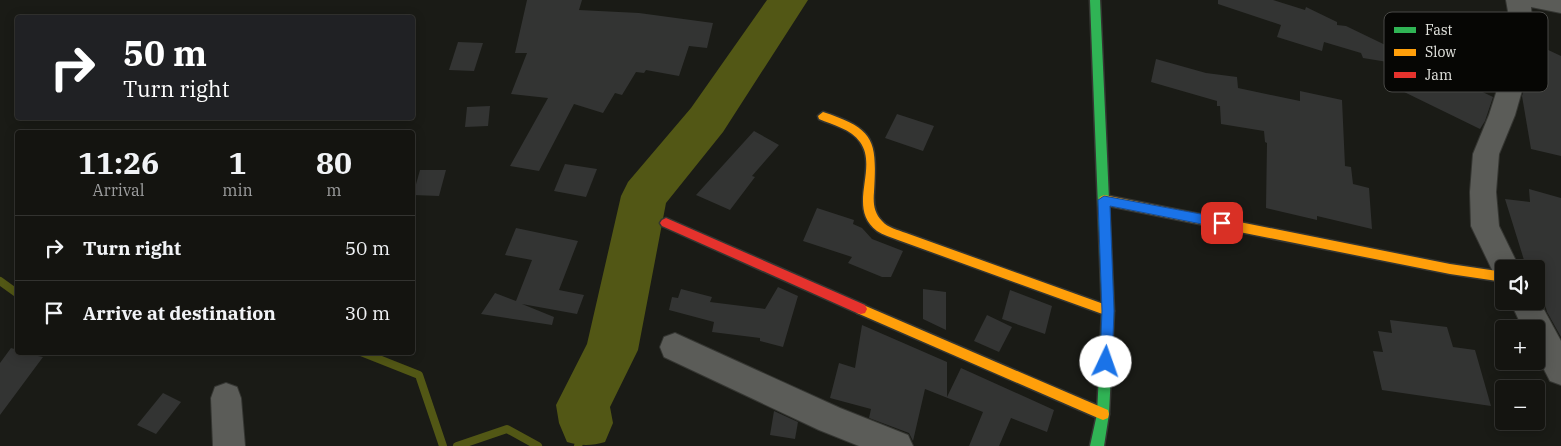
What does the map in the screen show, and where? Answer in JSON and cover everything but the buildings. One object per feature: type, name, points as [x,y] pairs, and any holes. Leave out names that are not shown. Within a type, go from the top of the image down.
[{"type":"street","points":[[1095,0],[1108,311],[1103,414],[1097,446]]},
{"type":"street","points":[[1536,0],[1561,5]]},
{"type":"street","points":[[1502,260],[1485,226],[1483,192],[1486,154],[1509,92]]},
{"type":"street","points":[[823,116],[856,132],[867,143],[869,155],[868,207],[877,225],[902,237],[1108,311]]},
{"type":"street","points":[[1104,200],[1450,269],[1495,276]]},
{"type":"street","points":[[666,223],[1103,414]]},
{"type":"street","points":[[1529,310],[1561,371]]},
{"type":"street","points":[[675,347],[830,419],[897,446]]},
{"type":"street","points":[[226,398],[229,446]]},
{"type":"waterway","points":[[586,423],[583,405],[612,350],[644,196],[707,120],[788,0]]},
{"type":"waterway","points":[[0,281],[15,292]]},
{"type":"waterway","points":[[369,355],[419,375],[443,446]]},
{"type":"waterway","points":[[578,446],[586,423]]},
{"type":"waterway","points":[[457,446],[507,429],[538,446]]},
{"type":"traffic: fast","points":[[1095,0],[1108,311],[1103,414],[1097,446]]},
{"type":"traffic: slow","points":[[823,116],[853,129],[866,142],[871,162],[869,206],[871,216],[880,227],[902,237],[1108,311]]},
{"type":"traffic: slow","points":[[1104,200],[1450,269],[1495,276]]},
{"type":"traffic: slow","points":[[861,309],[1103,414]]},
{"type":"traffic: jam","points":[[666,223],[861,309]]},
{"type":"route","points":[[1106,362],[1108,311],[1104,200],[1222,223]]}]
